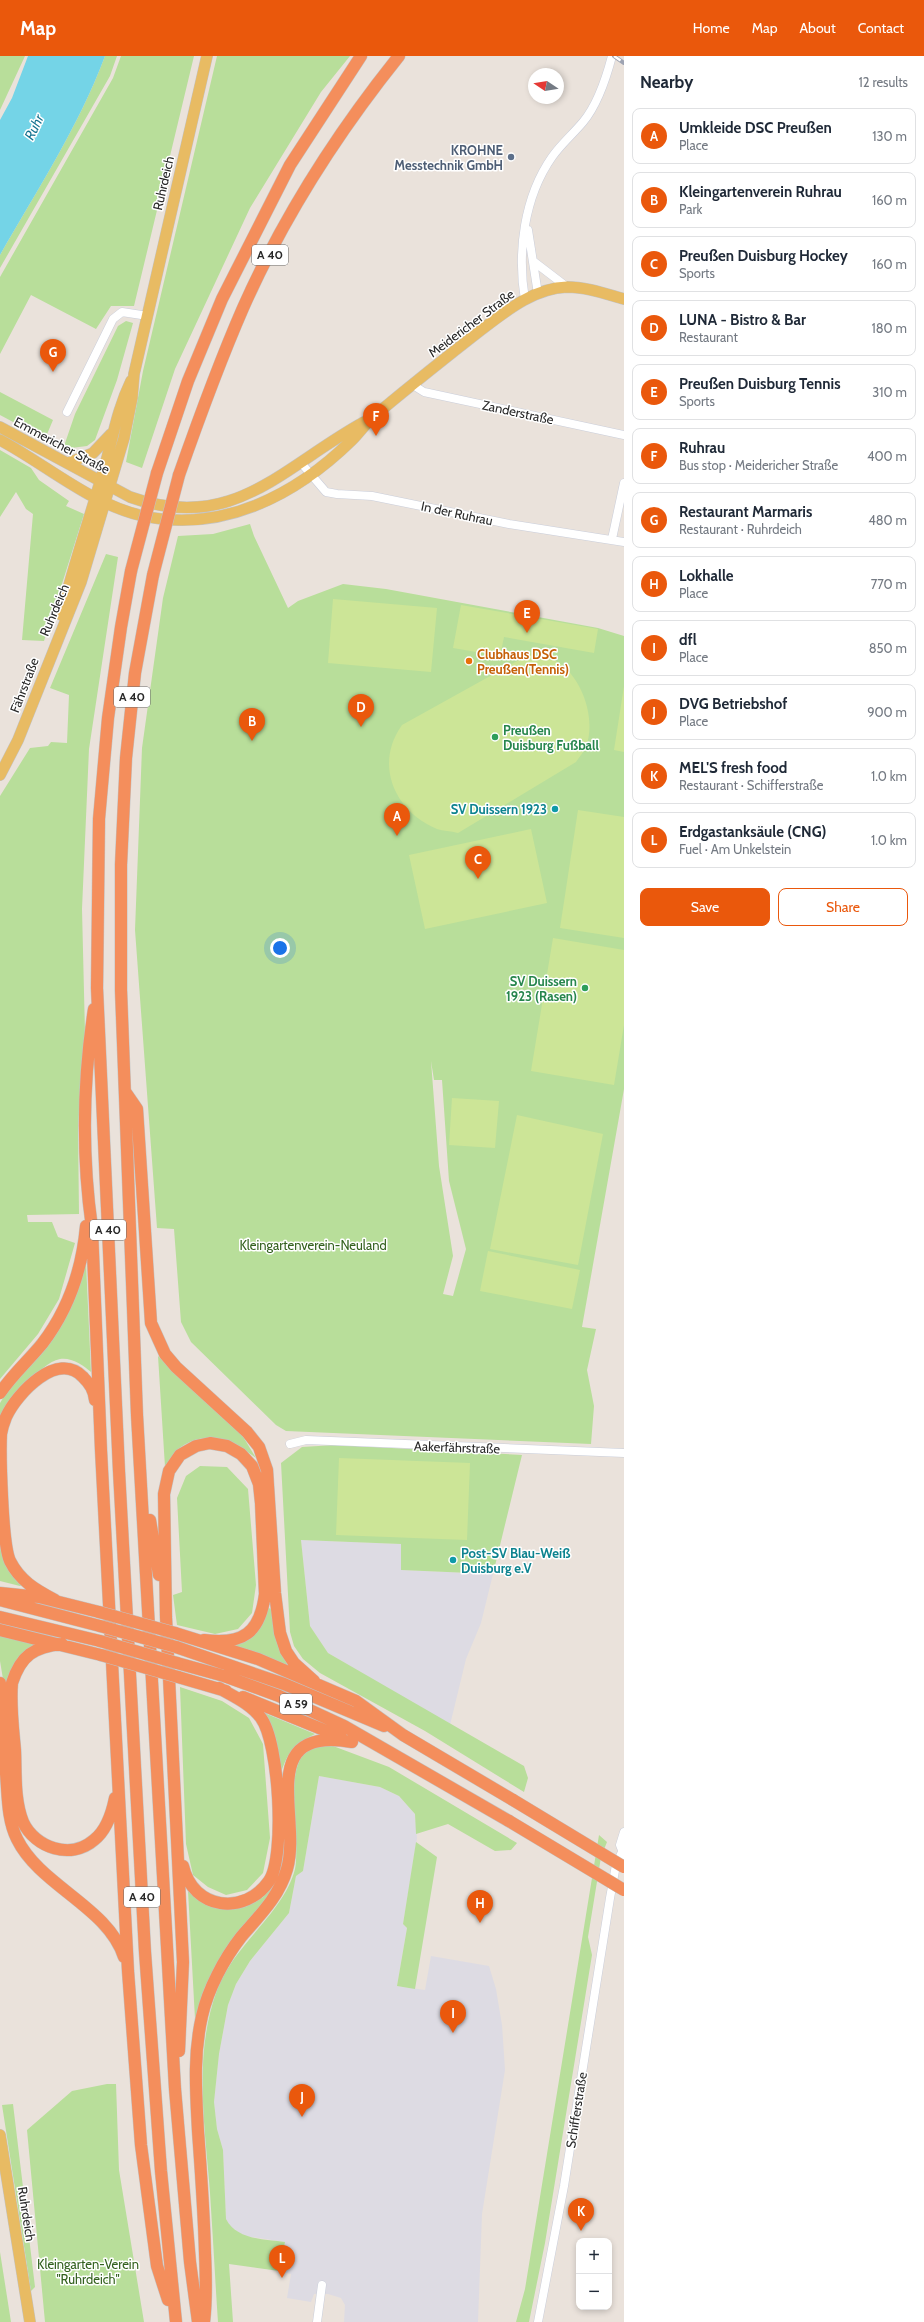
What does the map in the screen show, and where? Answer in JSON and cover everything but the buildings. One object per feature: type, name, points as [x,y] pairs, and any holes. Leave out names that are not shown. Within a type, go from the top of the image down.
[{"type":"highway","name":"A 40","points":[[176,2322],[161,2171],[145,1952],[118,1463],[97,988],[99,819],[110,703],[131,571],[157,473],[188,382],[222,299],[290,166],[361,56]]},
{"type":"highway","name":"A 40","points":[[198,2322],[189,2254],[175,2089],[137,1415],[120,941],[124,790],[135,673],[153,575],[179,475],[212,382],[244,307],[278,240],[314,176],[350,122],[399,56]]},
{"type":"highway","points":[[0,1393],[41,1344],[66,1306],[74,1286],[82,1257],[88,1203],[86,1111],[90,1034],[97,988]]},
{"type":"highway","points":[[126,1092],[136,1109],[151,1323],[164,1354],[247,1432],[259,1447],[267,1470],[275,1593],[280,1633],[286,1651],[294,1663],[314,1681]]},
{"type":"highway","points":[[88,1203],[92,1228],[101,1450],[128,1971],[141,2144],[157,2266],[176,2322]]},
{"type":"highway","points":[[55,1600],[24,1581],[10,1560],[6,1550],[2,1522],[0,1435],[12,1407],[32,1385],[44,1374],[56,1368],[70,1368],[80,1373],[94,1392],[101,1450]]},
{"type":"highway","points":[[137,1415],[147,1505],[166,1618]]},
{"type":"highway","points":[[175,2089],[179,2060],[183,1962],[166,1618],[164,1494],[169,1472],[180,1455],[196,1446],[210,1443],[228,1446],[241,1454],[252,1466],[259,1484],[265,1594],[263,1612],[255,1626],[246,1636],[233,1641],[204,1640]]},
{"type":"highway","points":[[0,1593],[55,1600],[204,1640],[314,1681],[356,1701],[403,1735]]},
{"type":"highway","name":"A 59","points":[[0,1600],[176,1647],[284,1684],[403,1735],[624,1868]]},
{"type":"highway","name":"A 59","points":[[0,1617],[100,1642],[224,1676],[278,1696],[344,1726],[624,1890]]},
{"type":"highway","points":[[0,1630],[62,1644],[219,1688],[407,1763]]},
{"type":"highway","points":[[62,1644],[46,1646],[30,1653],[19,1666],[12,1683],[18,1796],[23,1822],[28,1831],[46,1846],[64,1851],[80,1848],[94,1841],[107,1825],[113,1810],[118,1783]]},
{"type":"highway","points":[[0,1683],[9,1808],[17,1839],[45,1873],[109,1930],[121,1946],[128,1971]]},
{"type":"highway","points":[[178,1845],[188,1880],[201,1896],[218,1903],[228,1904],[251,1899],[262,1890],[276,1867],[279,1836],[274,1751],[268,1732],[261,1717],[247,1705],[219,1688]]},
{"type":"highway","points":[[204,2322],[206,2305],[204,2209],[194,2070],[202,2015],[225,1961],[240,1938],[276,1894],[283,1882],[290,1857],[287,1782],[290,1766],[296,1754],[313,1742],[335,1739],[352,1742]]},
{"type":"main road","name":"Ruhrdeich","points":[[53,649],[81,582],[111,487],[132,398],[134,374],[206,56]]},
{"type":"main road","name":"Meidericher Straße","points":[[106,503],[143,516],[173,520],[199,520],[229,516],[256,506],[276,497],[310,475],[351,441],[373,418],[463,344],[525,300],[538,294],[567,287],[589,290],[624,299]]},
{"type":"main road","name":"Ruhrdeich","points":[[53,649],[71,574],[100,482],[112,432],[120,406],[134,374]]},
{"type":"main road","name":"Meidericher Straße","points":[[111,487],[149,504],[194,508],[227,502],[250,492],[302,464],[346,432],[373,418]]},
{"type":"main road","name":"Emmericher Straße","points":[[0,428],[7,439],[95,498],[106,503]]},
{"type":"main road","points":[[68,463],[93,453],[112,432]]},
{"type":"main road","name":"Emmericher Straße","points":[[7,439],[68,463],[111,487]]},
{"type":"main road","name":"Fährstraße","points":[[0,775],[18,740],[53,649]]},
{"type":"main road","name":"Ruhrdeich","points":[[0,2135],[30,2322]]},
{"type":"street","points":[[525,300],[522,261],[527,219],[538,181],[553,156],[584,121],[598,99],[610,61]]},
{"type":"street","points":[[527,219],[538,294]]},
{"type":"street","points":[[533,261],[567,287]]},
{"type":"street","points":[[67,412],[113,319],[122,312],[148,316]]},
{"type":"street","name":"Zanderstraße","points":[[413,385],[424,392],[624,434]]},
{"type":"street","name":"In der Ruhrau","points":[[302,464],[326,492],[372,496],[509,524],[624,542]]},
{"type":"street","points":[[612,539],[624,483]]},
{"type":"street","name":"Aakerfährstraße","points":[[290,1444],[306,1440],[624,1453]]},
{"type":"street","name":"Schifferstraße","points":[[538,2322],[562,2193],[610,1898],[616,1865],[623,1853],[621,1838],[624,1832]]},
{"type":"street","name":"Schifferstraße","points":[[610,1898],[616,1881],[624,1868]]},
{"type":"street","points":[[317,2322],[322,2285]]},
{"type":"shaded area","points":[[301,1540],[401,1544],[401,1570],[493,1574],[481,1623],[466,1659],[450,1725],[328,1653],[310,1626]]},
{"type":"shaded area","points":[[319,1776],[380,1787],[399,1796],[415,1814],[417,1838],[403,1924],[407,1928],[397,1986],[425,1990],[431,1956],[489,1966],[496,1989],[502,2025],[505,2070],[482,2214],[478,2322],[344,2322],[345,2305],[341,2298],[328,2294],[314,2294],[311,2302],[287,2298],[291,2274],[279,2271],[285,2242],[245,2236],[230,2227],[226,2219],[223,2150],[217,2129],[214,2102],[219,2054],[228,2005],[236,1984],[250,1961],[289,1913],[296,1876],[303,1871]]},
{"type":"green space","points":[[0,56],[25,56],[0,110]]},
{"type":"green space","points":[[105,56],[117,56],[110,76],[0,268],[0,255],[70,133],[95,82]]},
{"type":"green space","points":[[121,56],[194,56],[134,306],[111,306],[96,329],[31,295],[0,354],[0,277],[113,78]]},
{"type":"green space","points":[[217,56],[350,56],[321,92],[250,208],[175,369],[142,468],[126,462],[143,371]]},
{"type":"green space","points":[[126,321],[133,323],[117,380],[95,440],[87,446],[63,449],[75,414],[118,326]]},
{"type":"green space","points":[[0,392],[53,420],[45,439],[0,415]]},
{"type":"green space","points":[[0,450],[31,468],[39,480],[69,501],[66,506],[84,514],[44,641],[22,640],[33,514],[26,509],[16,492],[0,517]]},
{"type":"green space","name":"Kleingartenverein-Neuland","points":[[250,524],[254,536],[288,608],[298,601],[343,584],[386,589],[598,628],[624,636],[624,1089],[582,1327],[596,1329],[587,1370],[594,1406],[591,1444],[286,1431],[276,1425],[191,1342],[181,1322],[174,1229],[157,1228],[135,930],[142,748],[163,598],[178,536],[213,534]],"holes":[[[431,1061],[434,1080],[442,1080],[449,1181],[466,1249],[453,1296],[443,1294],[453,1256],[439,1166]]]},
{"type":"green space","points":[[106,554],[118,557],[89,749],[82,909],[85,1033],[78,1128],[79,1214],[27,1215],[28,1222],[52,1222],[58,1237],[75,1243],[59,1299],[38,1334],[0,1379],[0,796],[30,748],[48,746],[51,742],[67,743],[69,695],[50,688]]},
{"type":"green space","points":[[333,599],[437,608],[431,672],[328,663]]},
{"type":"green space","points":[[461,605],[598,629],[594,653],[504,637],[500,656],[453,648]]},
{"type":"green space","points":[[528,655],[552,659],[562,665],[571,674],[578,685],[588,710],[589,735],[584,751],[576,762],[458,833],[437,829],[422,821],[409,811],[400,798],[393,785],[389,770],[390,755],[394,740],[402,725]]},
{"type":"green space","points":[[624,686],[624,752],[614,750]]},
{"type":"green space","points":[[578,810],[624,817],[624,938],[560,928]]},
{"type":"green space","points":[[531,829],[547,903],[425,929],[409,855]]},
{"type":"green space","name":"SV Duissern 1923 (Rasen)","points":[[553,938],[624,950],[624,1025],[614,1085],[531,1071]]},
{"type":"green space","points":[[452,1098],[499,1101],[495,1148],[449,1145]]},
{"type":"green space","points":[[517,1115],[603,1134],[578,1265],[490,1249]]},
{"type":"green space","points":[[488,1251],[580,1270],[572,1309],[480,1291]]},
{"type":"green space","points":[[86,1263],[91,1372],[73,1360],[60,1359],[51,1362],[43,1368],[27,1385],[0,1421],[0,1403]]},
{"type":"green space","points":[[158,1356],[242,1435],[256,1458],[229,1442],[210,1438],[191,1442],[181,1447],[165,1467]]},
{"type":"green space","points":[[335,1445],[522,1455],[493,1574],[401,1570],[401,1544],[301,1540],[310,1626],[328,1653],[524,1766],[528,1778],[524,1792],[425,1731],[320,1673],[303,1659],[294,1646],[290,1632],[281,1463],[302,1447]]},
{"type":"green space","points":[[339,1458],[470,1463],[467,1540],[336,1535]]},
{"type":"green space","points":[[200,1466],[227,1467],[248,1489],[256,1585],[252,1613],[238,1629],[215,1634],[177,1625],[173,1595],[182,1592],[177,1498],[186,1476]]},
{"type":"green space","points":[[0,1544],[1,1551],[22,1585],[20,1586],[0,1581]]},
{"type":"green space","points":[[268,1608],[272,1609],[281,1652],[288,1666],[235,1646],[251,1637]]},
{"type":"green space","points":[[0,1635],[36,1644],[5,1691],[0,1661]]},
{"type":"green space","points":[[180,1687],[222,1701],[249,1718],[263,1744],[270,1838],[263,1873],[247,1890],[226,1895],[208,1887],[193,1875],[186,1844]]},
{"type":"green space","points":[[262,1712],[315,1734],[301,1742],[292,1750],[285,1761],[280,1776],[276,1743],[267,1720]]},
{"type":"green space","points":[[333,1746],[389,1767],[517,1843],[511,1850],[495,1851],[448,1824],[416,1834],[415,1814],[399,1796],[380,1787],[319,1776],[303,1871],[296,1876],[289,1913],[250,1961],[236,1984],[228,2005],[219,2054],[214,2102],[217,2129],[223,2150],[226,2219],[231,2226],[244,2235],[260,2239],[285,2242],[279,2271],[229,2264],[233,2322],[218,2322],[204,2116],[203,2065],[205,2040],[217,1990],[225,1973],[246,1943],[281,1900],[295,1869],[296,1840],[294,1788],[296,1772],[300,1759],[311,1748]]},
{"type":"green space","points":[[599,1835],[607,1842],[601,1857],[588,1937],[592,1955],[545,2243],[529,2322],[516,2322],[525,2289]]},
{"type":"green space","points":[[416,1842],[437,1857],[415,1989],[397,1986],[407,1928],[403,1924]]},
{"type":"green space","points":[[281,1873],[272,1893],[236,1935],[205,1987],[195,2019],[188,1891],[206,1905],[228,1910],[245,1907],[263,1897]]},
{"type":"green space","name":"Kleingarten-Verein \"Ruhrdeich\"","points":[[107,2084],[116,2084],[119,2170],[144,2322],[45,2322],[27,2130],[72,2091]]},
{"type":"green space","points":[[13,2104],[35,2287],[31,2291],[2,2105]]},
{"type":"green space","points":[[0,2252],[11,2322],[0,2322]]},
{"type":"water","name":"Ruhr","points":[[28,56],[105,56],[95,82],[70,133],[0,255],[0,120],[12,98]]},
{"type":"railway","points":[[614,56],[624,63]]},
{"type":"place","name":"KROHNE Messtechnik GmbH","points":[[511,157]]},
{"type":"place","name":"Restaurant Marmaris","points":[[53,372]]},
{"type":"place","name":"Ruhrau","points":[[376,436]]},
{"type":"place","name":"Preußen Duisburg Tennis","points":[[527,633]]},
{"type":"place","name":"Clubhaus DSC Preußen(Tennis)","points":[[469,661]]},
{"type":"place","name":"LUNA - Bistro & Bar","points":[[361,727]]},
{"type":"place","name":"Preußen Duisburg Fußball","points":[[495,737]]},
{"type":"place","name":"Kleingartenverein Ruhrau","points":[[252,741]]},
{"type":"place","name":"SV Duissern 1923","points":[[555,809]]},
{"type":"place","name":"Umkleide DSC Preußen","points":[[397,836]]},
{"type":"place","name":"Preußen Duisburg Hockey","points":[[478,879]]},
{"type":"place","name":"SV Duissern 1923 (Rasen)","points":[[585,988]]},
{"type":"place","name":"Post-SV Blau-Weiß Duisburg e.V","points":[[453,1560]]},
{"type":"place","name":"Lokhalle","points":[[480,1923]]},
{"type":"place","name":"dfl","points":[[453,2033]]},
{"type":"place","name":"DVG Betriebshof","points":[[302,2117]]},
{"type":"place","name":"MEL'S fresh food","points":[[581,2231]]},
{"type":"place","name":"Erdgastanksäule (CNG)","points":[[282,2278]]}]
